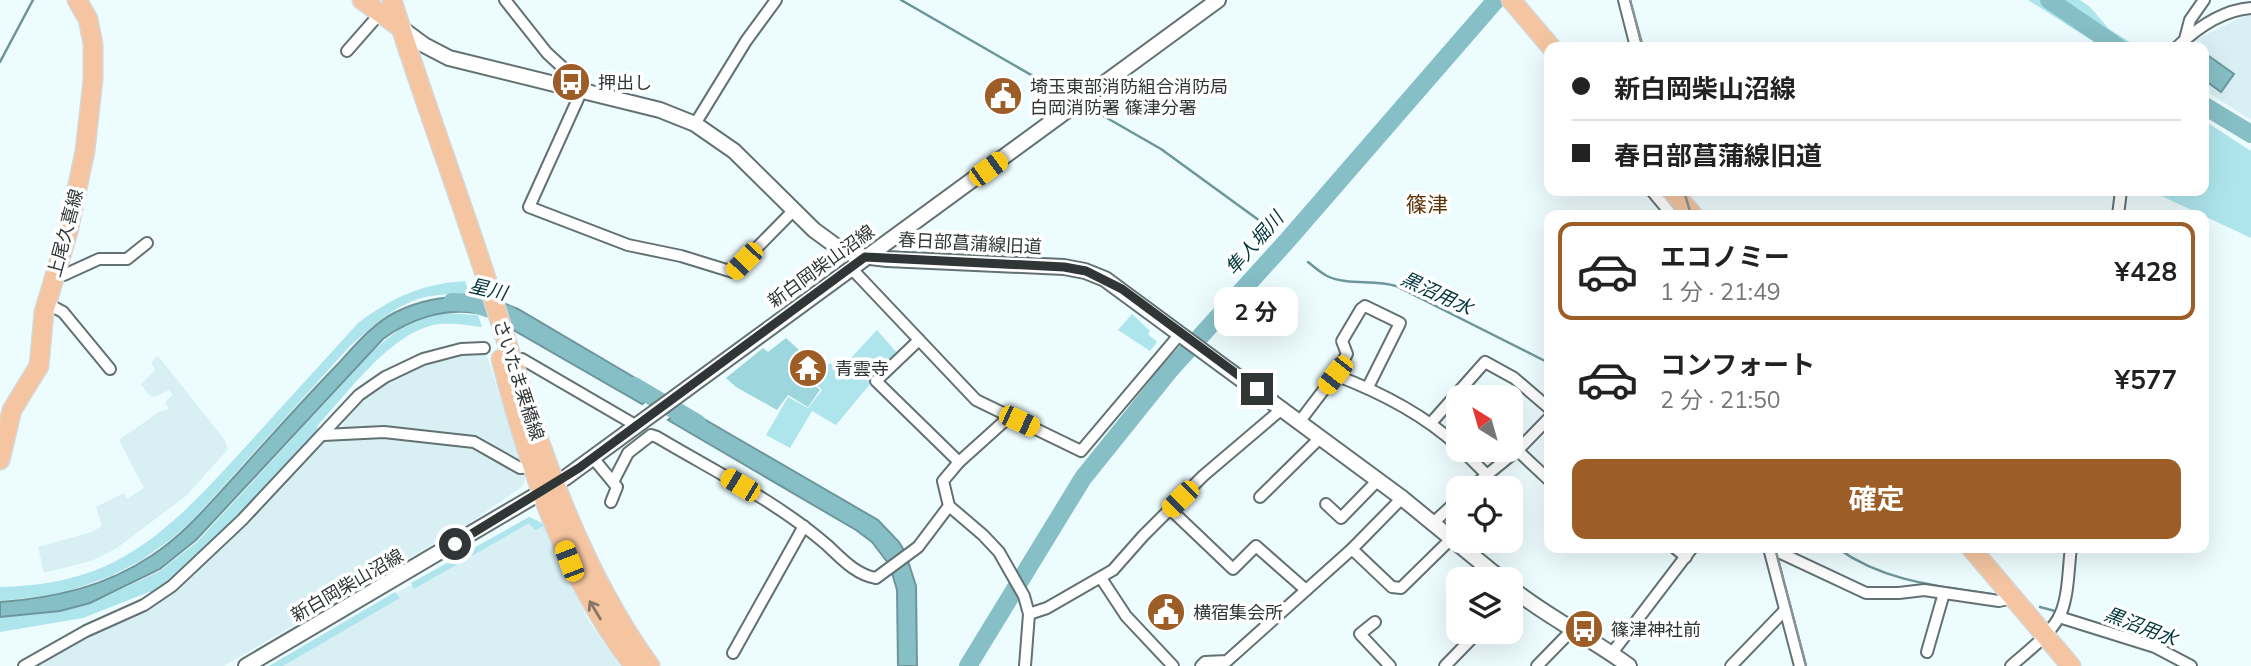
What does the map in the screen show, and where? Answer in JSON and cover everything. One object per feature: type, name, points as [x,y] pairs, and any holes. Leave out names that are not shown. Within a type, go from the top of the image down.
[{"type":"main road","name":"上尾久喜線","points":[[0,460],[12,410],[39,366],[46,303],[68,232],[89,121],[93,80],[91,30],[77,0]]},
{"type":"main road","points":[[362,0],[388,12]]},
{"type":"main road","points":[[1511,0],[1547,42]]},
{"type":"main road","name":"さいたま栗橋線","points":[[388,12],[482,281],[515,411],[534,467],[549,489],[627,635],[650,666]]},
{"type":"main road","points":[[1676,196],[1689,210]]},
{"type":"main road","name":"さいたま栗橋線","points":[[496,343],[549,489],[569,561],[585,592],[634,666]]},
{"type":"main road","points":[[1975,553],[2071,666]]},
{"type":"street","points":[[505,0],[547,53],[572,76],[582,90],[529,207],[628,245],[681,256],[733,272],[794,210]]},
{"type":"street","points":[[695,124],[746,41],[776,0]]},
{"type":"street","name":"新白岡柴山沼線","points":[[246,666],[549,489],[1218,0]]},
{"type":"street","points":[[1624,0],[1635,42]]},
{"type":"street","points":[[2181,42],[2190,20],[2204,0]]},
{"type":"street","points":[[2182,42],[2220,17],[2251,8]]},
{"type":"street","points":[[347,51],[376,18],[388,12]]},
{"type":"street","name":"春日部菖蒲線旧道","points":[[388,12],[424,44],[449,58],[660,110],[695,124],[734,152],[814,230],[840,249],[865,257],[1064,267],[1086,271],[1122,289],[1446,533]]},
{"type":"street","points":[[1656,196],[1668,210]]},
{"type":"street","points":[[54,274],[64,275],[99,259],[127,259],[147,243]]},
{"type":"street","points":[[851,268],[976,400],[1082,451],[1182,336]]},
{"type":"street","points":[[46,303],[63,312],[110,369]]},
{"type":"street","points":[[1300,421],[1347,355],[1342,341],[1365,306],[1400,323],[1368,387]]},
{"type":"street","points":[[919,340],[876,381],[959,462]]},
{"type":"street","points":[[24,666],[86,631],[144,605],[172,586],[216,546],[359,395],[402,368],[423,359],[496,343]]},
{"type":"street","points":[[522,359],[640,424]]},
{"type":"street","points":[[1431,423],[1485,362],[1514,378],[1544,404]]},
{"type":"street","points":[[1335,375],[1368,387],[1431,423],[1446,436]]},
{"type":"street","points":[[1029,614],[1047,608],[1101,578],[1121,563],[1143,536],[1203,476],[1283,408]]},
{"type":"street","points":[[1009,416],[959,462],[943,481],[949,506],[983,535],[1008,565],[1024,596],[1029,614],[1025,666]]},
{"type":"street","points":[[1523,444],[1544,423]]},
{"type":"street","points":[[323,435],[384,432],[474,442],[520,468],[534,467]]},
{"type":"street","points":[[612,482],[628,453],[651,435],[781,510],[856,570],[871,577],[880,576],[918,547],[949,506]]},
{"type":"street","points":[[1260,497],[1321,437]]},
{"type":"street","points":[[1523,456],[1544,475]]},
{"type":"street","points":[[593,458],[617,487],[611,502]]},
{"type":"street","points":[[1474,462],[1487,475],[1503,462]]},
{"type":"street","points":[[1326,504],[1341,518],[1378,480]]},
{"type":"street","points":[[1201,666],[1205,662],[1227,661],[1352,548],[1402,498]]},
{"type":"street","points":[[1170,509],[1233,569],[1256,546],[1306,590]]},
{"type":"street","points":[[1433,523],[1446,511]]},
{"type":"street","points":[[733,653],[804,526]]},
{"type":"street","points":[[1352,548],[1392,587],[1401,588],[1446,544]]},
{"type":"street","name":"春日部菖蒲線旧道","points":[[1470,553],[1486,567]]},
{"type":"street","points":[[1612,653],[1688,553]]},
{"type":"street","points":[[1770,553],[1800,666]]},
{"type":"street","points":[[1780,553],[1866,593],[1924,590],[1999,601],[2013,598]]},
{"type":"street","points":[[2011,666],[2059,617],[2070,553]]},
{"type":"street","points":[[1101,578],[1126,616],[1173,666]]},
{"type":"street","points":[[1927,652],[1944,593]]},
{"type":"street","name":"春日部菖蒲線旧道","points":[[1523,597],[1629,666]]},
{"type":"street","points":[[1731,666],[1785,610]]},
{"type":"street","points":[[2059,617],[2155,647],[2191,666]]},
{"type":"street","points":[[1375,622],[1360,634],[1390,666]]},
{"type":"street","points":[[1537,666],[1574,628]]},
{"type":"street","points":[[1445,666],[1466,644]]},
{"type":"shaded area","points":[[2028,0],[2080,0],[2090,7],[2109,29],[2130,42],[2094,42]]},
{"type":"shaded area","points":[[2251,15],[2251,120],[2209,93],[2209,42],[2193,42]]},
{"type":"shaded area","points":[[2209,56],[2234,74],[2221,92],[2209,83]]},
{"type":"shaded area","points":[[2209,124],[2251,151],[2251,238],[2209,218],[2209,210],[2191,210],[2162,196],[2209,196]]},
{"type":"shaded area","points":[[465,281],[470,294],[419,299],[397,309],[367,331],[349,347],[191,522],[140,561],[111,576],[60,594],[0,601],[0,587],[73,578],[114,562],[153,538],[203,492],[358,323],[408,293],[435,285]]},
{"type":"shaded area","points":[[470,296],[476,313],[451,312],[427,317],[404,326],[383,339],[196,540],[160,569],[90,603],[60,611],[0,617],[0,602],[78,589],[116,576],[151,556],[195,519],[377,324],[394,313],[422,302]]},
{"type":"shaded area","points":[[503,303],[518,309],[659,392],[642,404],[510,328]]},
{"type":"shaded area","points":[[446,313],[478,315],[482,327],[433,325],[401,340],[356,382],[318,425],[316,434],[239,517],[199,556],[155,592],[83,618],[0,632],[0,616],[61,610],[105,597],[160,571],[197,542],[376,348],[408,325]]},
{"type":"shaded area","points":[[1132,314],[1150,331],[1148,334],[1157,342],[1150,351],[1118,330]]},
{"type":"shaded area","points":[[877,330],[899,355],[875,378],[836,425],[812,411],[790,448],[766,435],[788,397],[808,408],[822,390],[812,381],[830,363],[839,371]]},
{"type":"shaded area","points":[[786,338],[799,350],[788,362],[820,390],[808,407],[788,395],[777,410],[736,387],[726,378],[763,348],[768,352]]},
{"type":"shaded area","points":[[486,353],[521,461],[525,479],[523,486],[474,520],[224,666],[34,666],[161,599],[193,575],[320,444],[342,428],[349,411],[365,395],[401,371],[449,355]]},
{"type":"shaded area","points":[[158,356],[224,439],[228,449],[187,495],[117,548],[91,561],[44,573],[38,547],[92,532],[102,526],[96,507],[124,493],[127,499],[144,488],[119,440],[159,412],[169,409],[165,402],[173,395],[169,390],[154,397],[148,394],[141,384],[155,370],[151,362]]},
{"type":"shaded area","points":[[685,408],[878,520],[905,552],[888,563],[872,542],[856,530],[668,420]]},
{"type":"shaded area","points":[[529,517],[542,523],[587,618],[620,666],[269,666]]},
{"type":"shaded area","points":[[529,517],[544,526],[535,530],[529,523],[414,589],[411,583]]},
{"type":"shaded area","points":[[908,561],[916,586],[917,666],[898,666],[897,590],[892,573]]},
{"type":"shaded area","points":[[395,592],[400,598],[283,666],[269,666]]},
{"type":"waterway","name":"黒沼用水","points":[[0,62],[33,0]]},
{"type":"waterway","name":"黒沼用水","points":[[901,0],[1066,95]]},
{"type":"waterway","name":"隼人堀川","points":[[968,666],[1083,478],[1169,371],[1286,242],[1496,0]]},
{"type":"waterway","name":"隼人堀川","points":[[2049,0],[2111,42]]},
{"type":"waterway","name":"隼人堀川","points":[[2209,109],[2251,134]]},
{"type":"waterway","name":"黒沼用水","points":[[1093,110],[1161,149],[1260,221]]},
{"type":"waterway","name":"黒沼用水","points":[[1308,262],[1335,279],[1396,286],[1544,360]]},
{"type":"waterway","name":"星川","points":[[452,302],[471,303],[509,315]]},
{"type":"waterway","name":"星川","points":[[634,386],[697,423]]},
{"type":"waterway","name":"黒沼用水","points":[[1845,553],[1891,575],[1930,585],[1991,594]]},
{"type":"waterway","name":"黒沼用水","points":[[2040,607],[2055,611]]},
{"type":"waterway","name":"黒沼用水","points":[[2071,615],[2151,640]]},
{"type":"waterway","name":"黒沼用水","points":[[2160,644],[2189,659]]},
{"type":"railway","points":[[1630,0],[1642,42]]},
{"type":"railway","points":[[1685,196],[1690,210]]},
{"type":"railway","points":[[1776,553],[1806,666]]},
{"type":"place","name":"押出し","points":[[571,82]]},
{"type":"place","name":"埼玉東部消防組合消防局 白岡消防署 篠津分署","points":[[1003,96]]},
{"type":"place","name":"青雲寺","points":[[808,368]]},
{"type":"place","name":"横宿集会所","points":[[1166,612]]},
{"type":"place","name":"篠津神社前","points":[[1584,629]]},
{"type":"district","name":"篠津","points":[[1427,204]]},
{"type":"route","points":[[455,544],[579,468],[865,257],[1064,267],[1086,271],[1122,289],[1257,389]]}]
